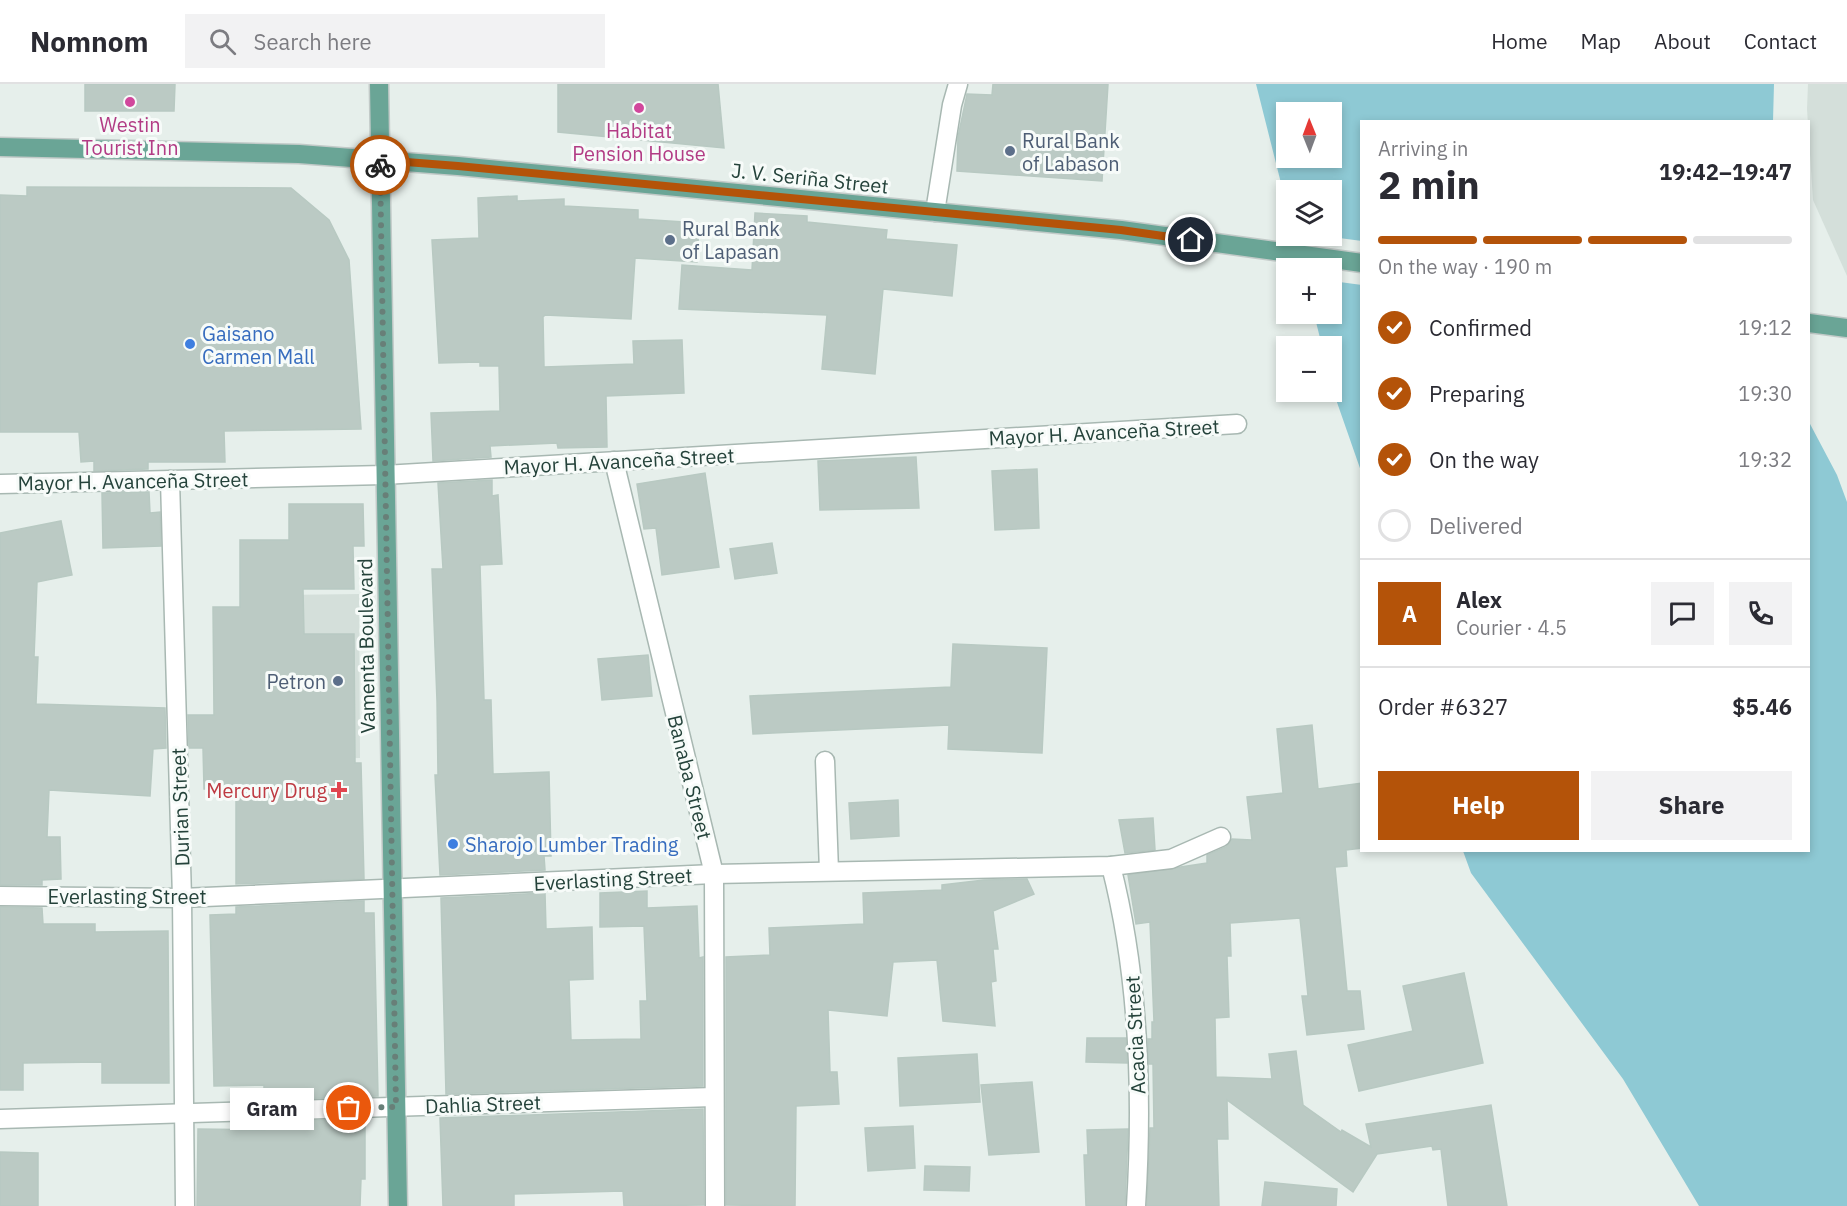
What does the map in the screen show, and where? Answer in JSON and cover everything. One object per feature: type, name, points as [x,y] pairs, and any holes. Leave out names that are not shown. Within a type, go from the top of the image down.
[{"type":"main road","name":"Vamenta Boulevard","points":[[379,84],[398,1206]]},
{"type":"main road","name":"J. V. Seriña Street","points":[[0,147],[299,154],[380,160],[1121,230],[1360,263]]},
{"type":"main road","points":[[1810,323],[1847,328]]},
{"type":"street","points":[[935,212],[952,105],[958,84]]},
{"type":"street","name":"Mayor H. Avanceña Street","points":[[0,484],[384,475],[1237,424]]},
{"type":"street","name":"Banaba Street","points":[[614,461],[714,874],[715,1206]]},
{"type":"street","name":"Durian Street","points":[[170,480],[182,898],[185,1206]]},
{"type":"street","points":[[825,761],[830,871]]},
{"type":"street","name":"Everlasting Street","points":[[0,896],[182,898],[714,874],[1111,866],[1171,859],[1221,837]]},
{"type":"street","name":"Acacia Street","points":[[1111,866],[1132,968],[1138,1100],[1136,1206]]},
{"type":"street","name":"Dahlia Street","points":[[0,1119],[714,1097]]},
{"type":"shaded area","points":[[1808,84],[1847,84],[1847,276],[1813,200],[1810,120],[1808,120]]},
{"type":"shaded area","points":[[359,594],[360,758],[282,759],[282,595]]},
{"type":"water","points":[[1256,84],[1774,84],[1773,120],[1360,120],[1360,468],[1337,402],[1342,402],[1342,336],[1320,336],[1316,324],[1342,324],[1342,258],[1320,258],[1306,246],[1342,246],[1342,180],[1280,180],[1277,168],[1342,168],[1342,102],[1276,102],[1276,163]]},
{"type":"water","points":[[1810,424],[1837,475],[1847,502],[1847,1206],[1699,1206],[1623,1079],[1471,873],[1463,852],[1810,852]]},
{"type":"pier","points":[[1342,238],[1360,241],[1360,285],[1342,282],[1342,258],[1296,258],[1294,246],[1342,246]]},
{"type":"building","name":"Westin Tourist Inn","points":[[85,84],[175,84],[174,111],[85,111]]},
{"type":"building","name":"Habitat Pension House","points":[[558,84],[718,84],[724,148],[558,132]]},
{"type":"building","points":[[993,84],[1108,84],[1102,181],[957,171],[958,137],[967,94],[992,95]]},
{"type":"building","name":"Gaisano Carmen Mall","points":[[27,187],[291,188],[329,220],[349,260],[361,429],[224,431],[225,462],[148,462],[148,469],[94,471],[94,461],[81,462],[79,432],[0,432],[0,195],[27,196]]},
{"type":"building","points":[[517,196],[517,201],[564,199],[564,206],[638,210],[638,219],[699,223],[697,262],[635,258],[631,319],[545,315],[543,317],[544,367],[634,364],[633,341],[682,340],[684,393],[606,396],[607,447],[558,448],[557,443],[490,446],[491,457],[433,461],[431,413],[500,411],[499,366],[480,366],[480,362],[439,363],[432,240],[479,238],[478,198]]},
{"type":"building","points":[[755,213],[807,216],[807,222],[887,230],[886,239],[957,245],[952,296],[883,289],[875,374],[822,369],[827,315],[679,309],[682,265],[752,270]]},
{"type":"building","points":[[916,457],[919,508],[820,510],[818,461]]},
{"type":"building","points":[[1037,469],[1039,528],[995,530],[992,471]]},
{"type":"building","points":[[705,473],[719,567],[662,575],[656,528],[644,529],[637,484]]},
{"type":"building","points":[[492,480],[492,496],[498,495],[502,564],[480,565],[484,700],[491,700],[493,774],[549,772],[551,856],[544,856],[545,870],[440,875],[435,775],[438,775],[437,701],[432,569],[443,569],[438,483]]},
{"type":"building","points":[[149,492],[150,513],[160,512],[161,546],[103,548],[102,493]]},
{"type":"building","points":[[289,504],[363,504],[364,546],[353,546],[354,589],[303,589],[304,634],[354,634],[355,763],[361,763],[364,879],[236,884],[236,789],[204,789],[203,748],[189,748],[188,715],[214,715],[213,607],[240,607],[240,540],[289,540]]},
{"type":"building","points":[[61,521],[72,575],[37,582],[34,657],[38,657],[36,704],[165,708],[166,748],[153,749],[150,796],[49,790],[47,837],[60,837],[61,879],[42,880],[42,885],[0,885],[0,533]]},
{"type":"building","points":[[772,543],[777,573],[735,579],[730,549]]},
{"type":"building","points":[[953,644],[1047,648],[1042,753],[948,749],[949,725],[753,734],[750,696],[951,687]]},
{"type":"building","points":[[648,655],[652,696],[602,700],[598,659]]},
{"type":"building","points":[[1312,725],[1318,789],[1360,783],[1360,848],[1346,850],[1347,866],[1335,867],[1347,991],[1360,991],[1364,1029],[1307,1035],[1302,996],[1308,996],[1300,918],[1230,923],[1231,956],[1227,956],[1229,1017],[1215,1018],[1216,1077],[1272,1079],[1269,1054],[1296,1051],[1303,1105],[1341,1132],[1342,1130],[1371,1147],[1366,1124],[1491,1105],[1507,1206],[1448,1206],[1441,1149],[1433,1150],[1432,1146],[1377,1154],[1353,1192],[1227,1100],[1228,1139],[1217,1139],[1219,1206],[1147,1206],[1150,1128],[1154,1128],[1153,1064],[1149,1064],[1148,1039],[1152,1039],[1152,1022],[1154,1022],[1150,922],[1136,924],[1128,875],[1207,863],[1207,855],[1226,847],[1232,839],[1252,840],[1247,797],[1283,793],[1277,729]]},
{"type":"building","points":[[898,800],[899,836],[851,839],[849,803]]},
{"type":"building","points":[[1153,818],[1155,850],[1125,853],[1119,820]]},
{"type":"building","points":[[1027,879],[1034,894],[993,911],[998,949],[993,949],[996,981],[991,982],[995,1026],[943,1021],[937,960],[893,962],[887,1016],[828,1010],[830,1072],[837,1072],[839,1104],[796,1106],[795,1206],[726,1205],[726,957],[770,955],[769,928],[864,924],[863,893],[942,890],[942,885],[984,880]]},
{"type":"building","points":[[647,891],[647,908],[697,906],[699,958],[703,957],[703,1086],[446,1094],[441,898],[545,893],[546,929],[592,927],[593,979],[569,980],[571,1040],[641,1039],[640,1001],[647,1001],[644,926],[600,927],[600,893]]},
{"type":"building","points":[[364,901],[364,913],[374,913],[378,1096],[264,1100],[264,1085],[214,1086],[210,915],[236,914],[236,907]]},
{"type":"building","points":[[0,907],[42,908],[43,924],[95,924],[95,932],[168,931],[169,1083],[102,1083],[102,1062],[23,1063],[23,1090],[0,1090]]},
{"type":"building","points":[[1464,973],[1483,1063],[1359,1091],[1348,1045],[1413,1031],[1403,986]]},
{"type":"building","points":[[1087,1038],[1126,1038],[1127,1063],[1086,1062]]},
{"type":"building","points":[[977,1054],[980,1102],[900,1106],[898,1058]]},
{"type":"building","points":[[1032,1082],[1039,1152],[989,1155],[981,1085]]},
{"type":"building","points":[[703,1109],[704,1205],[624,1206],[623,1191],[514,1194],[514,1206],[443,1206],[440,1118]]},
{"type":"building","points":[[365,1119],[365,1179],[361,1179],[360,1206],[197,1206],[198,1129],[265,1130],[265,1122]]},
{"type":"building","points":[[913,1126],[915,1168],[868,1171],[865,1128]]},
{"type":"building","points":[[1128,1129],[1125,1206],[1086,1206],[1084,1155],[1088,1155],[1087,1130]]},
{"type":"building","points":[[0,1152],[38,1153],[38,1206],[0,1206]]},
{"type":"building","points":[[925,1166],[970,1167],[969,1191],[924,1190]]},
{"type":"building","points":[[1265,1182],[1337,1189],[1336,1206],[1262,1206]]},
{"type":"way so far","points":[[349,1108],[396,1107],[380,165]]},
{"type":"place","name":"Westin Tourist Inn","points":[[130,102]]},
{"type":"place","name":"Habitat Pension House","points":[[639,108]]},
{"type":"place","name":"Rural Bank of Labason","points":[[1010,151]]},
{"type":"place","name":"Rural Bank of Lapasan","points":[[670,240]]},
{"type":"place","name":"Gaisano Carmen Mall","points":[[190,344]]},
{"type":"place","name":"Petron","points":[[338,681]]},
{"type":"place","name":"Mercury Drug","points":[[339,790]]},
{"type":"place","name":"Sharojo Lumber Trading","points":[[453,844]]},
{"type":"place","name":"Gram","points":[[349,1108]]},
{"type":"route","points":[[380,165],[380,160],[458,166],[1121,230],[1191,240]]}]
